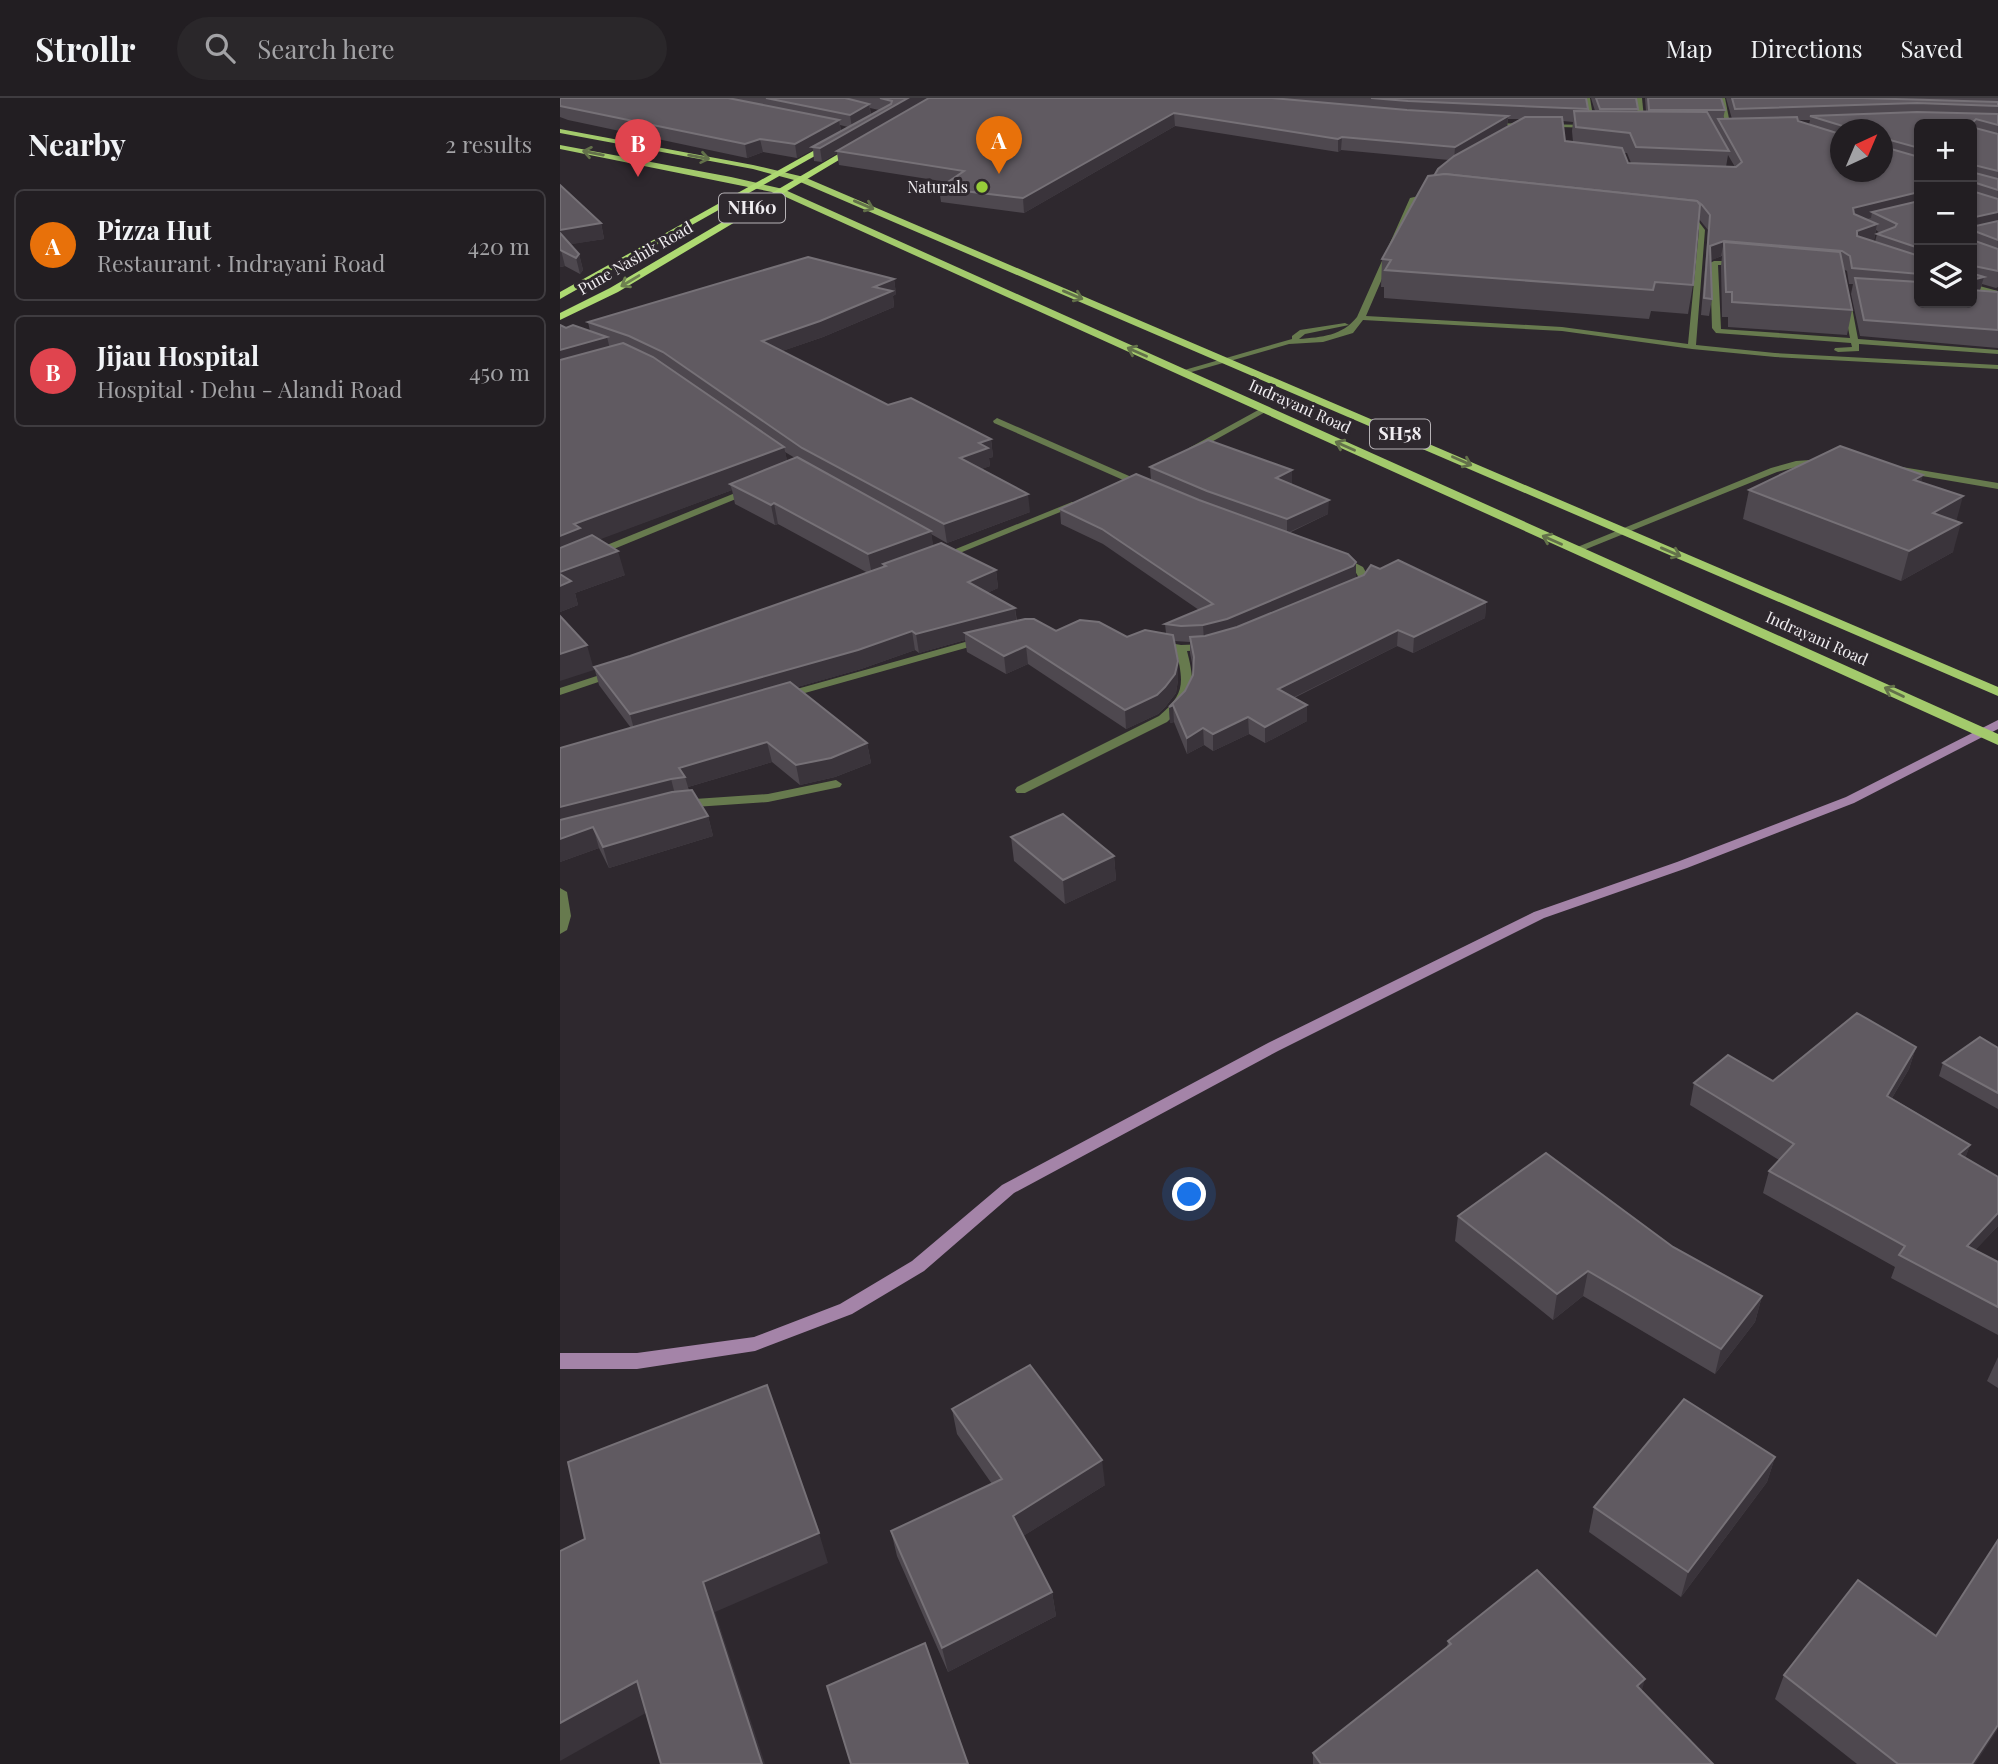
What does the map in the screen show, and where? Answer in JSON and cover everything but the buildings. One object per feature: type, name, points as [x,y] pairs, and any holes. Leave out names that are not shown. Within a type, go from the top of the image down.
[{"type":"highway","name":"Pune Nashik Road","points":[[560,296],[845,137]]},
{"type":"highway","name":"Pune Nashik Road","points":[[560,317],[614,290],[872,138]]},
{"type":"main road","name":"Indrayani Road","points":[[560,131],[780,172],[801,179],[1998,692]]},
{"type":"main road","name":"Indrayani Road","points":[[560,147],[780,191],[1998,740]]},
{"type":"street","points":[[1587,98],[1593,127]]},
{"type":"street","points":[[1639,98],[1644,131]]},
{"type":"street","points":[[1722,98],[1729,128]]},
{"type":"street","points":[[1486,124],[1566,132],[1606,130],[1593,127],[1566,132]]},
{"type":"street","points":[[1511,133],[1522,126]]},
{"type":"street","points":[[1631,130],[1655,128]]},
{"type":"street","points":[[1719,128],[1742,128]]},
{"type":"street","points":[[1184,373],[1288,342],[1320,340],[1350,331],[1361,318],[1413,198],[1444,195]]},
{"type":"street","points":[[1674,219],[1697,223],[1702,230],[1693,343]]},
{"type":"street","points":[[1746,263],[1714,263],[1717,330],[1998,352]]},
{"type":"street","points":[[1977,287],[1998,293]]},
{"type":"street","points":[[1693,343],[1848,351],[1856,349],[1844,288]]},
{"type":"street","points":[[1985,299],[1998,300]]},
{"type":"street","points":[[1361,318],[1562,329],[1775,355],[1998,367]]},
{"type":"street","points":[[1182,456],[1265,410]]},
{"type":"street","points":[[997,421],[1157,491]]},
{"type":"street","points":[[1575,550],[1774,470],[1796,464],[1840,462]]},
{"type":"street","points":[[1888,467],[1998,486]]},
{"type":"street","points":[[1114,489],[1146,475]]},
{"type":"street","points":[[560,568],[763,485]]},
{"type":"street","points":[[926,562],[948,550],[1083,502]]},
{"type":"street","points":[[1330,555],[1359,569],[1364,578],[1358,586],[1345,592]]},
{"type":"street","points":[[767,701],[990,639]]},
{"type":"street","points":[[1141,641],[1181,648],[1205,647],[1219,643]]},
{"type":"street","points":[[1021,790],[1163,719],[1178,707],[1187,695],[1189,680],[1181,648]]},
{"type":"street","points":[[560,692],[631,668]]},
{"type":"street","points":[[664,808],[703,802],[768,798],[836,784]]},
{"type":"street","points":[[560,892],[564,916],[560,930]]},
{"type":"waterway","points":[[560,1361],[637,1361],[755,1344],[846,1309],[918,1266],[1008,1189],[1273,1047],[1539,915],[1682,865],[1850,800],[1998,724]]},
{"type":"place","name":"Pizza Hut","points":[[999,174]]},
{"type":"place","name":"Jijau Hospital","points":[[638,177]]},
{"type":"place","name":"Naturals","points":[[982,187]]}]
